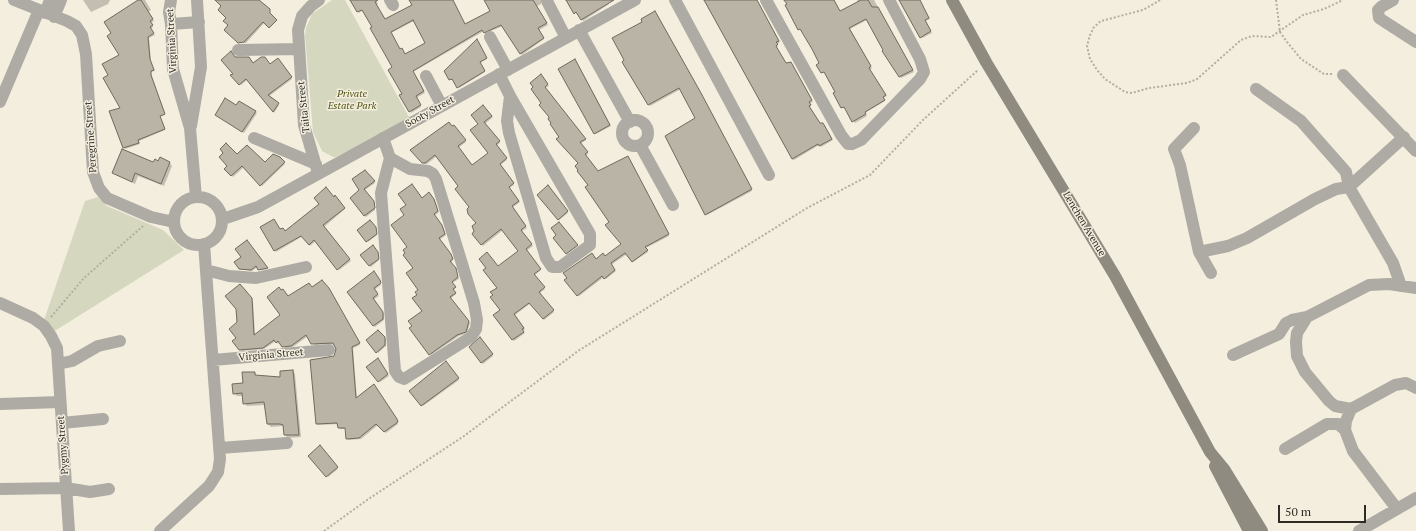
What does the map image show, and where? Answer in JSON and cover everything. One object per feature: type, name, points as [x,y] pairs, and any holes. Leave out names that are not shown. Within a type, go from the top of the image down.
[{"type":"main road","name":"Lenchen Avenue","points":[[952,0],[986,62],[1115,276],[1210,452],[1217,473],[1250,531]]},
{"type":"main road","name":"Lenchen Avenue","points":[[1210,452],[1224,469],[1262,531]]},
{"type":"street","name":"Peregrine Street","points":[[14,0],[76,26],[82,35],[84,43],[93,172],[96,183],[107,198],[151,217],[174,222]]},
{"type":"street","points":[[0,102],[46,13],[50,0]]},
{"type":"street","points":[[46,13],[61,0]]},
{"type":"street","name":"Virginia Street","points":[[171,0],[169,12],[174,77],[190,128],[196,197]]},
{"type":"street","name":"Virginia Street","points":[[190,128],[201,67],[197,0]]},
{"type":"street","name":"Taita Street","points":[[317,169],[304,124],[298,30],[302,16],[318,0]]},
{"type":"street","points":[[675,0],[769,175]]},
{"type":"street","points":[[766,0],[841,135],[848,144],[861,140],[920,79],[924,72],[920,59],[889,0]]},
{"type":"street","points":[[1393,0],[1378,10],[1379,18],[1416,42]]},
{"type":"street","points":[[547,1],[566,38]]},
{"type":"street","name":"Sooty Street","points":[[223,219],[253,210],[317,169],[382,138],[442,106],[629,2]]},
{"type":"street","points":[[171,24],[199,22]]},
{"type":"street","points":[[580,30],[630,122],[638,121],[646,126],[648,134],[644,142],[640,145],[673,205]]},
{"type":"street","points":[[490,37],[510,96],[590,234],[590,246],[560,267],[552,267],[546,258],[507,121],[510,96]]},
{"type":"street","points":[[238,50],[299,49]]},
{"type":"street","points":[[1343,75],[1416,151]]},
{"type":"street","points":[[426,76],[442,106]]},
{"type":"street","points":[[1256,88],[1301,121],[1346,172],[1349,187],[1393,264],[1401,286]]},
{"type":"street","points":[[1194,128],[1174,149],[1180,165],[1199,252],[1211,274]]},
{"type":"street","points":[[1199,252],[1228,246],[1247,238],[1315,199],[1336,189],[1349,187],[1404,137]]},
{"type":"street","points":[[254,138],[317,169]]},
{"type":"street","points":[[382,138],[390,158],[381,193],[396,372],[399,377],[404,379],[471,336],[476,329],[477,320],[474,303],[436,179],[433,174],[428,171],[410,169],[390,158]]},
{"type":"street","points":[[196,197],[209,198],[216,203],[221,210],[223,219],[222,227],[218,235],[212,241],[196,245],[187,242],[176,230],[174,222],[179,206],[185,200],[196,197]]},
{"type":"street","points":[[160,531],[209,486],[218,472],[220,448],[204,244]]},
{"type":"street","points":[[206,270],[228,276],[256,278],[306,268]]},
{"type":"street","points":[[1233,355],[1279,334],[1286,323],[1292,320],[1307,317],[1369,285],[1379,283],[1416,288]]},
{"type":"street","name":"Pygmy Street","points":[[0,303],[33,318],[44,326],[55,342],[58,364],[70,531]]},
{"type":"street","points":[[1307,317],[1299,329],[1296,342],[1297,356],[1305,372],[1329,401],[1333,411],[1327,424]]},
{"type":"street","points":[[1279,334],[1288,336],[1296,342]]},
{"type":"street","points":[[58,364],[68,363],[98,346],[120,341]]},
{"type":"street","name":"Virginia Street","points":[[214,364],[329,350]]},
{"type":"street","name":"Virginia Street","points":[[214,364],[296,361]]},
{"type":"street","points":[[1329,401],[1339,407],[1351,409],[1396,385],[1406,383],[1416,388]]},
{"type":"street","name":"Pygmy Street","points":[[0,404],[60,402]]},
{"type":"street","points":[[1351,409],[1346,421],[1345,430],[1353,452],[1397,509]]},
{"type":"street","points":[[62,423],[103,419]]},
{"type":"street","points":[[1285,449],[1327,424],[1338,424],[1345,430]]},
{"type":"street","points":[[220,448],[287,443]]},
{"type":"street","points":[[66,488],[90,492],[109,490]]},
{"type":"street","name":"Pygmy Street","points":[[0,489],[66,488]]},
{"type":"street","points":[[1359,531],[1416,498]]},
{"type":"path","points":[[1160,0],[1143,10],[1101,21],[1094,27],[1090,35],[1087,46],[1090,59],[1105,79],[1126,92],[1132,93],[1149,88],[1187,83],[1197,79],[1241,40],[1252,36],[1263,38],[1271,37],[1303,15],[1324,9],[1343,0]]},
{"type":"path","points":[[1276,0],[1280,32],[1301,59],[1324,74],[1343,75]]},
{"type":"path","points":[[324,531],[367,500],[464,436],[578,350],[808,208],[870,175],[923,120],[986,62]]},
{"type":"path","points":[[44,326],[84,278],[151,217]]},
{"type":"green space","name":"Private Estate Park","points":[[332,0],[345,0],[410,119],[336,157],[322,151],[313,132],[305,36],[306,28],[312,14]]},
{"type":"green space","points":[[98,197],[107,206],[163,230],[184,250],[53,332],[44,320],[85,201]]},
{"type":"building","points":[[138,0],[141,0],[153,19],[150,21],[153,25],[150,27],[154,33],[148,37],[150,59],[154,70],[151,71],[151,75],[165,114],[160,116],[165,129],[138,140],[139,143],[123,148],[109,111],[120,108],[103,78],[108,75],[102,64],[119,55],[107,36],[111,33],[104,22]]},
{"type":"building","points":[[215,0],[259,0],[270,9],[270,13],[277,20],[269,28],[263,22],[244,42],[238,43],[224,30],[228,25],[223,21],[226,18],[218,10],[221,6]]},
{"type":"building","points":[[350,0],[378,0],[375,2],[385,19],[412,5],[409,0],[453,0],[465,24],[490,11],[484,0],[533,0],[547,23],[538,28],[544,38],[520,54],[501,25],[484,33],[482,30],[413,71],[424,91],[416,96],[421,105],[409,112],[399,95],[402,94],[388,70],[392,67],[370,28],[372,27],[362,10],[357,12]],"holes":[[[413,20],[425,43],[405,54],[402,48],[400,49],[391,32]]]},
{"type":"building","points":[[566,0],[614,0],[581,20],[576,12],[574,14]]},
{"type":"building","points":[[704,0],[757,0],[779,41],[776,42],[778,44],[776,46],[786,63],[791,62],[812,100],[809,102],[811,105],[809,106],[820,123],[823,123],[832,139],[819,146],[818,144],[792,159]]},
{"type":"building","points":[[784,0],[834,0],[840,11],[861,0],[868,0],[872,7],[878,7],[913,70],[899,77],[882,51],[883,50],[866,19],[849,28],[871,66],[869,68],[886,95],[883,97],[885,100],[852,122],[844,107],[841,108],[833,93],[835,92],[824,72],[821,73],[816,65],[819,63],[800,29],[798,30],[785,5],[787,4]]},
{"type":"building","points":[[899,0],[920,0],[929,18],[925,20],[931,31],[920,38]]},
{"type":"building","points":[[655,11],[752,189],[705,215],[665,136],[695,118],[679,88],[648,105],[622,62],[624,60],[612,38],[642,22],[641,19]]},
{"type":"building","points":[[477,39],[487,58],[480,62],[485,71],[457,88],[452,79],[449,80],[444,71]]},
{"type":"building","points":[[231,51],[235,57],[249,57],[253,63],[261,57],[265,57],[270,64],[278,58],[292,77],[268,95],[279,103],[273,112],[246,79],[239,85],[230,75],[233,74],[221,60]]},
{"type":"building","points":[[575,59],[610,125],[594,134],[558,69]]},
{"type":"building","points":[[541,74],[548,84],[545,87],[586,139],[580,142],[588,152],[585,154],[598,171],[628,156],[669,234],[645,247],[648,250],[632,262],[625,253],[611,263],[615,270],[604,279],[602,276],[577,296],[564,280],[567,278],[563,273],[592,253],[596,259],[603,253],[605,256],[621,244],[605,225],[609,222],[585,187],[588,185],[575,166],[578,163],[556,139],[559,137],[550,124],[551,123],[548,119],[549,117],[539,105],[541,103],[531,89],[533,87],[530,83]]},
{"type":"building","points":[[225,98],[236,105],[239,101],[256,111],[242,132],[215,115]]},
{"type":"building","points":[[483,105],[492,116],[484,122],[500,141],[496,144],[507,158],[500,164],[514,183],[509,187],[519,201],[512,206],[526,226],[521,230],[532,244],[526,249],[541,269],[534,274],[545,287],[539,292],[554,310],[543,319],[529,303],[514,314],[524,328],[522,329],[524,332],[512,340],[493,315],[500,310],[490,297],[493,295],[490,292],[497,288],[483,270],[486,268],[479,259],[487,252],[498,266],[518,251],[501,229],[481,245],[472,234],[474,231],[472,226],[476,223],[468,214],[467,209],[469,207],[455,189],[458,186],[435,155],[425,163],[422,163],[410,150],[449,122],[452,126],[454,125],[466,140],[458,146],[472,165],[488,153],[470,130],[478,124],[471,115]]},
{"type":"building","points":[[226,143],[237,154],[247,145],[265,162],[273,154],[280,157],[285,162],[260,186],[242,166],[231,176],[224,169],[227,166],[219,157],[223,153],[220,149]]},
{"type":"building","points":[[122,149],[153,162],[155,159],[158,161],[160,157],[170,162],[161,184],[135,173],[132,182],[112,173]]},
{"type":"building","points":[[365,170],[375,181],[364,189],[374,201],[375,208],[364,216],[350,198],[359,190],[352,179]]},
{"type":"building","points":[[412,184],[422,198],[429,192],[434,199],[438,211],[434,214],[442,225],[445,234],[439,238],[451,254],[453,259],[450,261],[456,268],[458,277],[452,282],[456,287],[453,289],[456,293],[450,297],[469,321],[466,332],[457,335],[429,355],[409,328],[412,326],[408,321],[422,311],[412,298],[417,295],[415,292],[418,290],[406,273],[413,268],[403,255],[405,253],[403,250],[407,247],[391,225],[404,215],[400,209],[406,205],[398,194]]},
{"type":"building","points":[[548,185],[568,211],[558,220],[537,195]]},
{"type":"building","points":[[326,187],[334,197],[335,195],[345,208],[323,225],[350,259],[337,270],[314,240],[309,245],[301,236],[274,251],[260,227],[274,219],[280,229],[283,228],[285,231],[319,204],[314,198]]},
{"type":"building","points":[[370,220],[376,227],[377,234],[366,242],[357,230]]},
{"type":"building","points":[[559,222],[578,245],[566,254],[553,238],[556,235],[551,228]]},
{"type":"building","points":[[247,240],[268,268],[258,270],[256,266],[251,270],[239,269],[234,262],[241,257],[235,249]]},
{"type":"building","points":[[373,245],[378,252],[379,259],[369,266],[360,255]]},
{"type":"building","points":[[374,271],[381,283],[374,288],[378,294],[373,298],[383,312],[383,319],[373,326],[347,292]]},
{"type":"building","points":[[322,280],[329,288],[360,343],[352,347],[356,398],[374,384],[397,419],[398,422],[384,432],[376,424],[359,438],[346,439],[345,428],[338,428],[337,423],[316,424],[310,360],[334,356],[336,349],[333,343],[311,344],[306,335],[291,346],[282,347],[278,341],[276,343],[274,340],[263,348],[239,350],[232,341],[236,338],[229,329],[237,322],[236,309],[225,296],[240,284],[252,298],[254,335],[280,315],[267,297],[279,287],[281,290],[283,289],[288,296],[309,283],[312,287]]},
{"type":"building","points":[[378,330],[385,337],[385,345],[376,353],[366,340]]},
{"type":"building","points":[[480,337],[493,354],[481,363],[469,347]]},
{"type":"building","points":[[378,358],[388,374],[378,382],[366,367]]},
{"type":"building","points":[[446,361],[459,378],[421,406],[409,391]]},
{"type":"building","points":[[293,370],[299,435],[284,435],[283,425],[267,424],[264,402],[243,404],[242,393],[233,394],[232,384],[243,383],[242,372],[255,372],[255,375],[280,377],[280,371]]},
{"type":"building","points":[[320,445],[338,467],[326,477],[308,456]]}]
